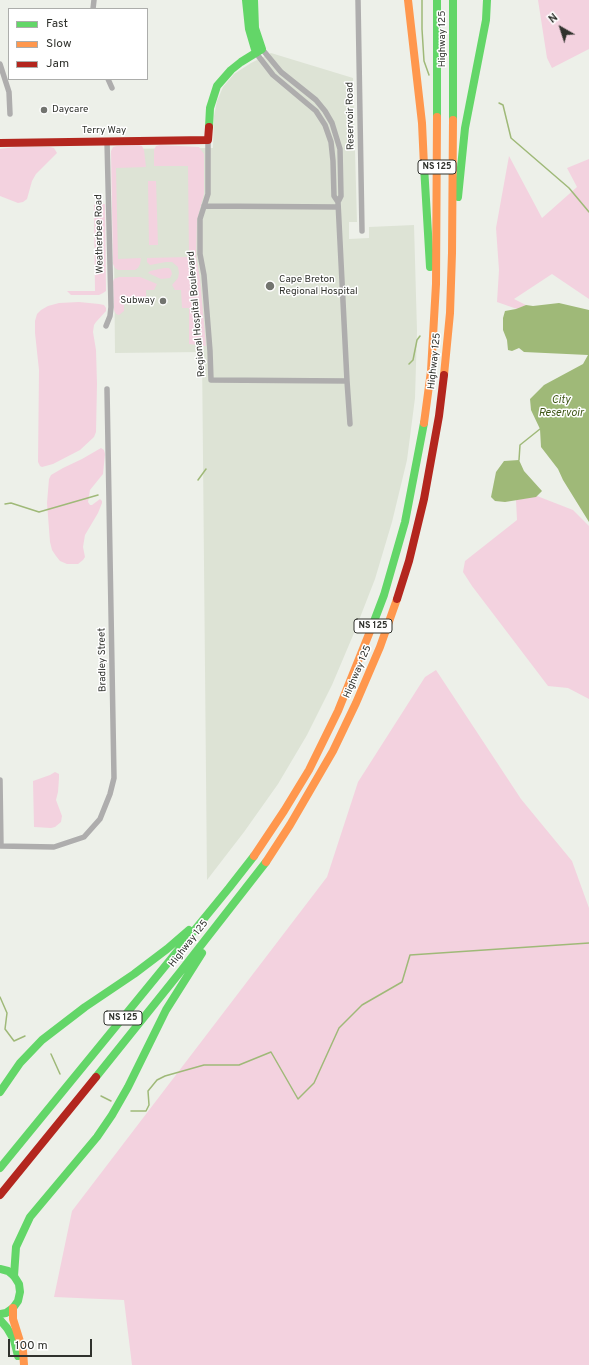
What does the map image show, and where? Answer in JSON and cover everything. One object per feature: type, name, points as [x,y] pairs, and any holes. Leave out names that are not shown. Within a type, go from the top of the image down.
[{"type":"main road","points":[[246,0],[248,29],[259,51]]},
{"type":"main road","points":[[254,0],[259,51]]},
{"type":"main road","points":[[408,0],[422,130],[434,333]]},
{"type":"main road","name":"Highway 125","points":[[0,1168],[229,888],[276,824],[305,777],[338,711],[386,591],[405,522],[428,405],[434,333],[437,206],[437,0]]},
{"type":"main road","name":"Highway 125","points":[[0,1195],[158,1000],[264,864],[290,825],[332,752],[364,684],[396,603],[410,556],[424,499],[439,416],[450,313],[452,253],[453,0]]},
{"type":"main road","points":[[452,253],[465,128],[486,20],[487,0]]},
{"type":"main road","points":[[208,140],[210,108],[218,86],[231,70],[259,51]]},
{"type":"main road","name":"Terry Way","points":[[0,143],[208,140]]},
{"type":"main road","points":[[0,1092],[14,1071],[33,1048],[79,1012],[167,949],[184,935],[229,888]]},
{"type":"main road","points":[[14,1276],[16,1247],[24,1226],[80,1159],[112,1115],[128,1087],[166,1010],[236,900]]},
{"type":"main road","points":[[0,1269],[8,1271],[14,1276],[19,1284],[20,1292],[14,1308],[13,1319],[21,1342],[24,1365]]},
{"type":"main road","points":[[0,1314],[6,1313],[14,1308]]},
{"type":"main road","points":[[0,1320],[14,1340],[18,1352],[18,1365]]},
{"type":"street","name":"Reservoir Road","points":[[358,0],[362,231]]},
{"type":"street","points":[[259,51],[266,67],[273,75],[316,111],[325,125],[331,142],[334,196],[338,205],[350,424]]},
{"type":"street","points":[[0,64],[9,92],[10,114]]},
{"type":"street","points":[[108,80],[112,88]]},
{"type":"street","name":"Regional Hospital Boulevard","points":[[208,140],[208,194],[200,219],[200,254],[204,272],[211,380],[347,381]]},
{"type":"street","name":"Weatherbee Road","points":[[106,326],[110,316],[111,307],[107,141]]},
{"type":"street","points":[[204,206],[338,205]]},
{"type":"street","name":"Bradley Street","points":[[1,846],[54,846],[84,837],[100,819],[110,794],[114,778],[107,389]]},
{"type":"street","points":[[0,780],[1,846]]},
{"type":"shaded area","points":[[538,0],[589,0],[589,49],[552,68],[547,58]]},
{"type":"shaded area","name":"Cape Breton Regional Hospital","points":[[271,53],[353,78],[357,222],[349,222],[349,239],[369,238],[369,227],[414,225],[417,331],[415,398],[407,460],[392,522],[375,579],[332,685],[307,735],[278,784],[244,832],[207,880],[202,352],[115,353],[113,149],[213,148],[214,116],[217,101],[223,87],[234,74]]},
{"type":"shaded area","points":[[117,146],[142,146],[144,150],[146,167],[116,168],[118,259],[141,258],[140,264],[135,270],[118,270],[113,264],[111,151],[113,147]]},
{"type":"shaded area","points":[[156,146],[199,147],[204,154],[204,194],[197,220],[196,256],[200,279],[206,346],[189,344],[189,308],[182,308],[181,290],[175,290],[172,285],[178,278],[178,267],[172,262],[150,265],[147,262],[147,258],[189,257],[188,166],[154,166],[154,150]]},
{"type":"shaded area","points":[[16,147],[50,147],[54,148],[57,153],[36,174],[32,181],[27,199],[18,203],[0,196],[0,149]]},
{"type":"shaded area","points":[[509,156],[542,218],[577,187],[567,168],[589,159],[589,299],[552,274],[514,299],[526,305],[517,309],[497,302],[499,270],[496,228]]},
{"type":"shaded area","points":[[148,181],[156,181],[158,245],[149,245]]},
{"type":"shaded area","points":[[105,204],[106,291],[99,295],[71,295],[67,291],[95,291],[94,205]]},
{"type":"shaded area","points":[[169,268],[171,270],[172,274],[170,278],[161,279],[148,273],[150,271]]},
{"type":"shaded area","points":[[119,277],[140,277],[157,284],[154,290],[146,290],[146,297],[124,297],[124,311],[119,315],[116,314],[114,310],[113,282],[114,279]]},
{"type":"shaded area","points":[[79,302],[104,305],[106,308],[106,311],[94,325],[93,332],[96,350],[96,432],[94,437],[80,450],[53,464],[42,467],[38,462],[39,370],[35,321],[37,314],[48,306],[59,303]]},
{"type":"shaded area","points":[[101,448],[104,450],[105,454],[103,474],[90,490],[88,502],[92,505],[100,499],[102,503],[85,535],[83,547],[85,557],[78,564],[67,564],[60,561],[56,556],[52,550],[50,542],[47,503],[49,479],[51,475]]},
{"type":"shaded area","points":[[537,496],[573,510],[589,526],[589,699],[568,688],[548,686],[463,572],[465,561],[517,520],[516,500]]},
{"type":"shaded area","points":[[436,670],[521,799],[572,861],[589,908],[589,1365],[132,1365],[124,1300],[54,1297],[72,1211],[327,877],[358,782],[425,677]]},
{"type":"shaded area","points":[[55,772],[59,774],[56,800],[62,816],[61,822],[55,827],[51,828],[34,827],[33,781]]},
{"type":"water","name":"City Reservoir","points":[[559,303],[589,310],[589,522],[563,480],[558,469],[541,447],[540,429],[531,410],[530,399],[544,385],[583,364],[588,355],[524,352],[519,348],[512,351],[508,350],[507,340],[503,330],[503,318],[505,311],[526,305],[533,306]]},
{"type":"water","points":[[519,460],[524,471],[542,491],[536,497],[505,502],[495,501],[491,497],[496,472],[504,461]]},
{"type":"waterway","points":[[422,0],[424,61],[429,75]]},
{"type":"waterway","points":[[499,103],[503,105],[511,138],[569,188],[589,212]]},
{"type":"waterway","points":[[409,364],[413,360],[417,340],[420,336]]},
{"type":"waterway","points":[[519,460],[520,445],[540,429]]},
{"type":"waterway","points":[[198,480],[206,469]]},
{"type":"waterway","points":[[5,504],[11,503],[39,512],[98,495]]},
{"type":"waterway","points":[[131,1111],[146,1111],[149,1105],[148,1091],[157,1080],[165,1076],[204,1065],[239,1065],[271,1052],[298,1099],[314,1083],[339,1028],[362,1005],[402,982],[410,955],[589,943]]},
{"type":"waterway","points":[[0,997],[7,1013],[5,1029],[14,1041],[25,1036]]},
{"type":"waterway","points":[[51,1054],[60,1074]]},
{"type":"waterway","points":[[101,1096],[111,1101]]},
{"type":"traffic: fast","points":[[246,0],[249,29],[256,53]]},
{"type":"traffic: fast","points":[[209,127],[210,108],[217,86],[231,70],[262,49],[255,28],[254,0]]},
{"type":"traffic: fast","points":[[437,0],[437,117]]},
{"type":"traffic: fast","points":[[453,0],[453,120]]},
{"type":"traffic: fast","points":[[458,197],[465,128],[486,20],[487,0]]},
{"type":"traffic: fast","points":[[424,166],[430,267]]},
{"type":"traffic: fast","points":[[373,624],[384,595],[405,522],[424,423]]},
{"type":"traffic: fast","points":[[0,1168],[254,856]]},
{"type":"traffic: fast","points":[[96,1077],[266,862]]},
{"type":"traffic: fast","points":[[0,1092],[20,1063],[42,1040],[85,1007],[134,974],[189,930]]},
{"type":"traffic: fast","points":[[14,1276],[16,1247],[30,1217],[97,1137],[112,1115],[128,1087],[166,1010],[202,953]]},
{"type":"traffic: fast","points":[[0,1269],[8,1271],[14,1276],[19,1284],[20,1292],[18,1301],[13,1308],[6,1313],[0,1314]]},
{"type":"traffic: fast","points":[[0,1320],[14,1340],[18,1356]]},
{"type":"traffic: slow","points":[[408,0],[422,123],[424,166]]},
{"type":"traffic: slow","points":[[424,423],[431,371],[436,284],[437,117]]},
{"type":"traffic: slow","points":[[444,375],[450,313],[453,120]]},
{"type":"traffic: slow","points":[[266,862],[290,825],[333,751],[380,647],[397,599]]},
{"type":"traffic: slow","points":[[254,856],[309,770],[338,711],[373,624]]},
{"type":"traffic: slow","points":[[13,1308],[13,1319],[23,1351],[24,1365]]},
{"type":"traffic: jam","points":[[0,143],[208,140],[209,127]]},
{"type":"traffic: jam","points":[[397,599],[409,561],[424,499],[439,416],[444,375]]},
{"type":"traffic: jam","points":[[0,1195],[96,1077]]},
{"type":"place","name":"Daycare","points":[[44,110]]},
{"type":"place","name":"Cape Breton Regional Hospital","points":[[270,286]]},
{"type":"place","name":"Subway","points":[[163,301]]}]
